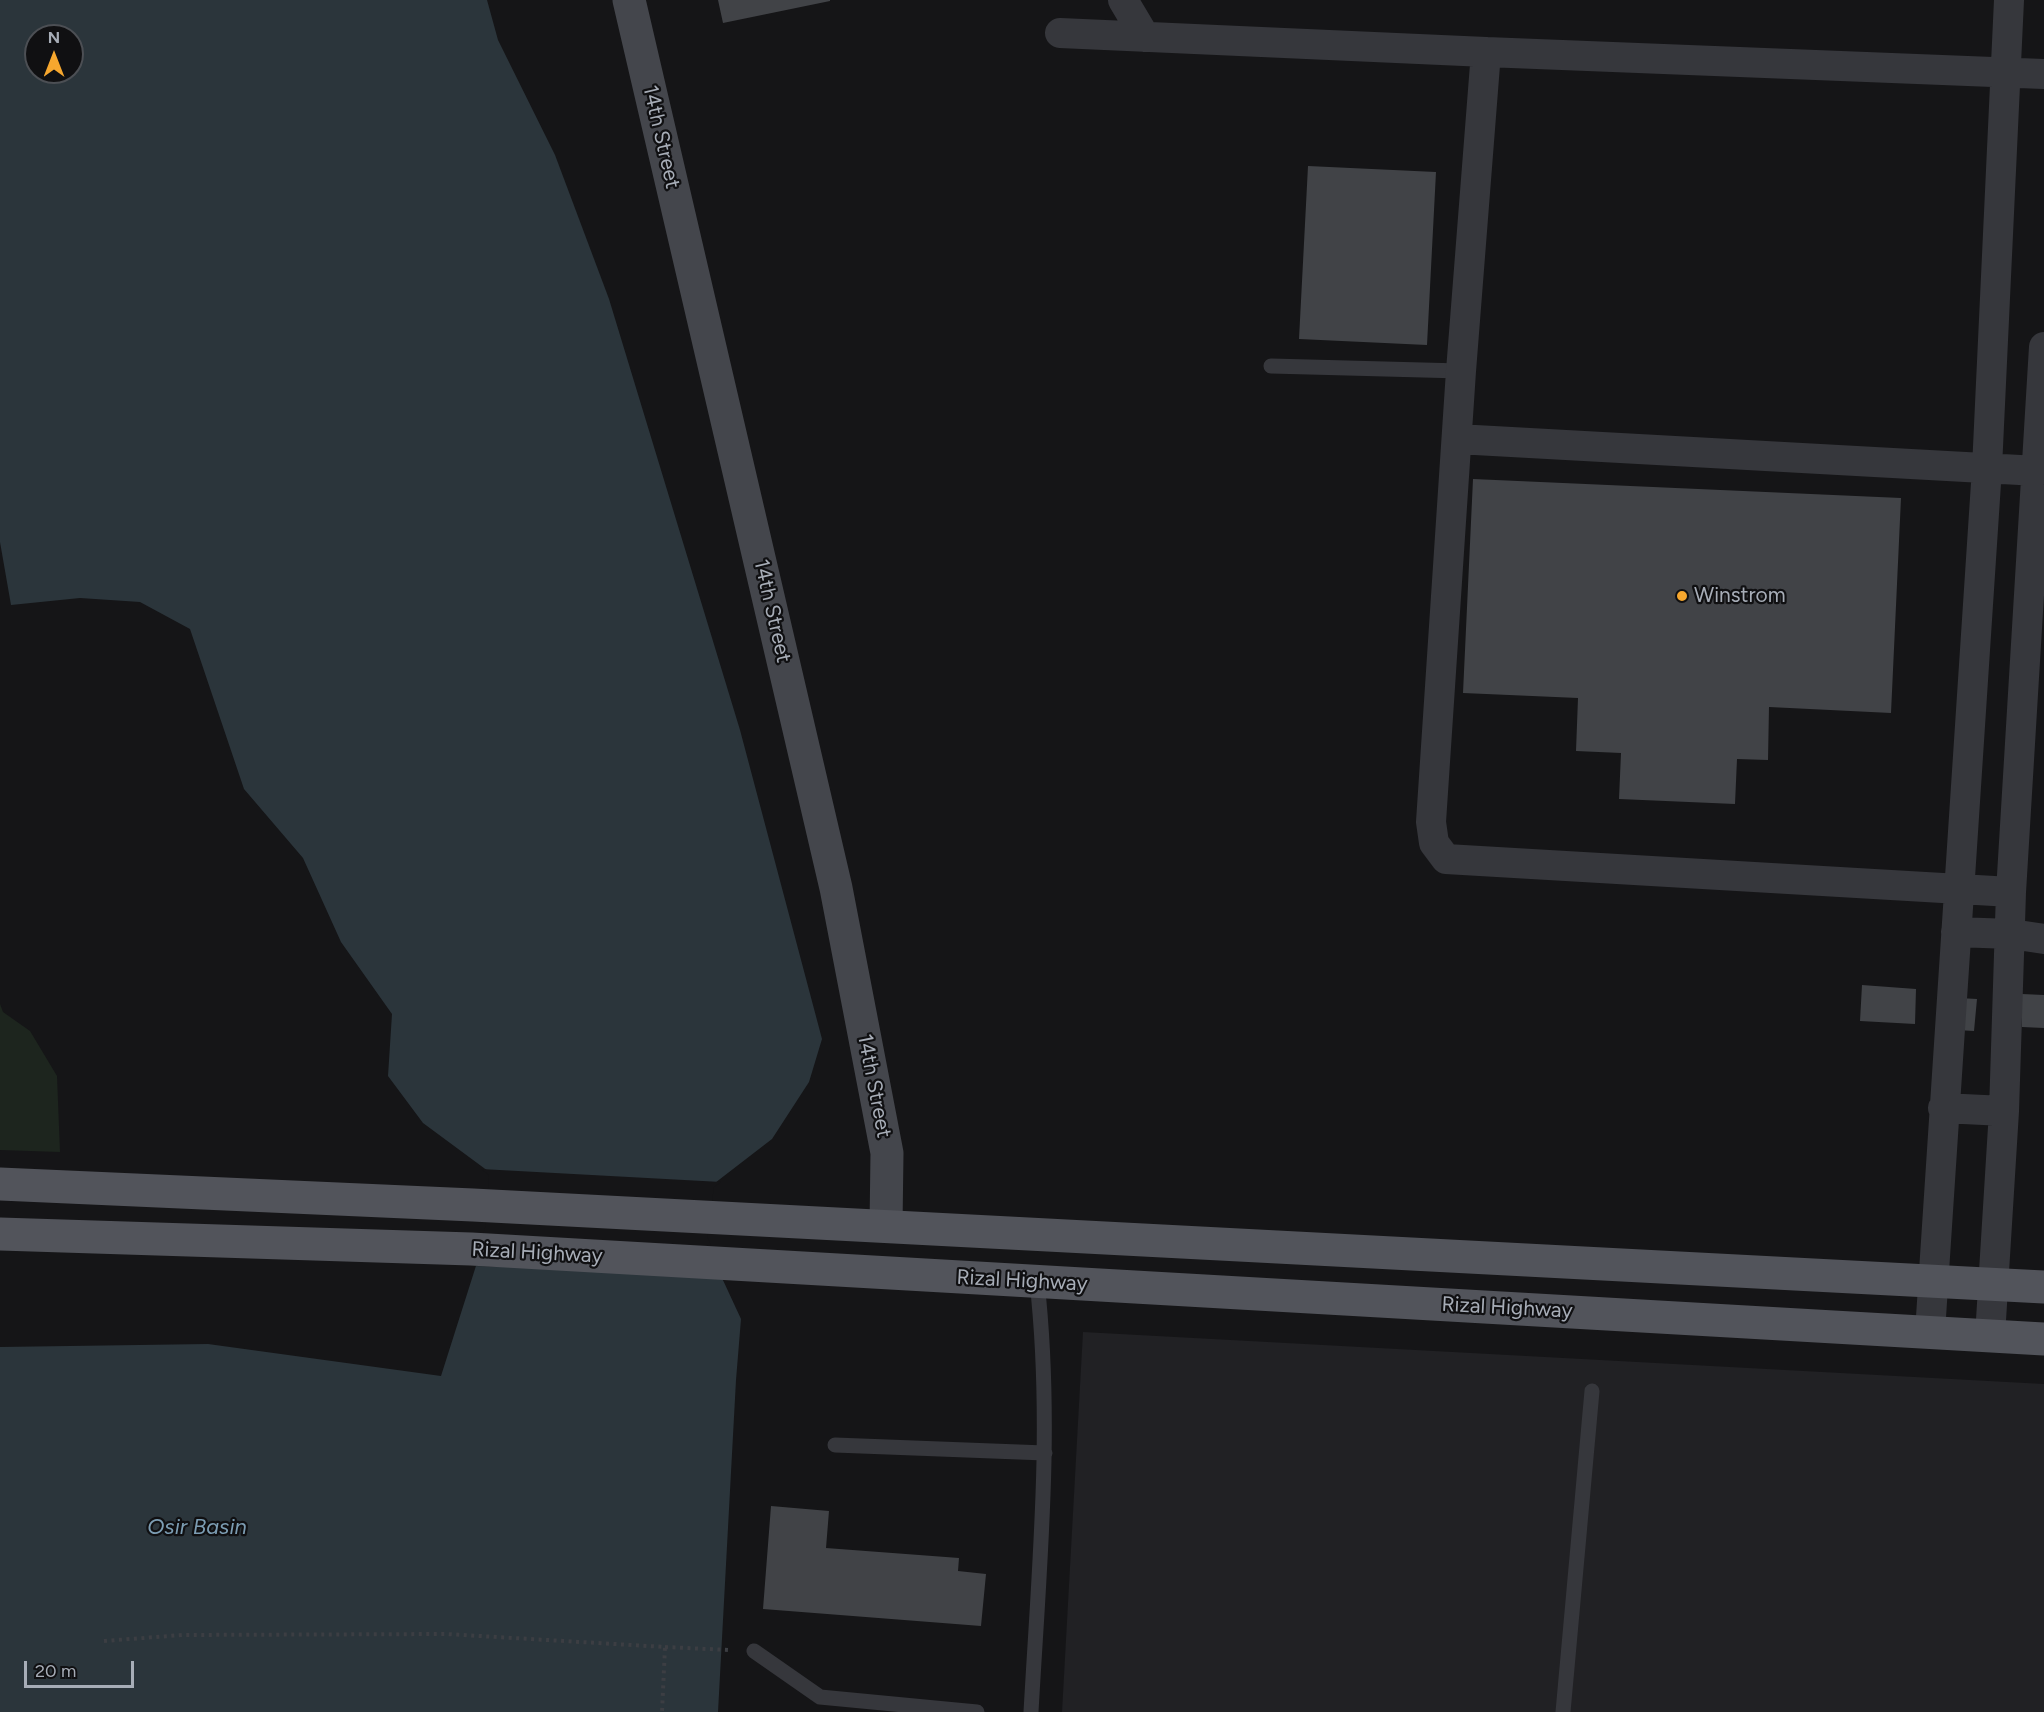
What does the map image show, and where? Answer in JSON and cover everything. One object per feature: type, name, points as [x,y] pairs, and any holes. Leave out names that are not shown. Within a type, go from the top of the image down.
[{"type":"main road","name":"14th Street","points":[[629,0],[836,888],[887,1153],[886,1226]]},
{"type":"main road","points":[[0,1184],[473,1205],[2044,1287]]},
{"type":"main road","name":"Rizal Highway","points":[[0,1234],[471,1249],[2044,1339]]},
{"type":"street","points":[[1123,0],[1145,37]]},
{"type":"street","points":[[1930,1332],[1987,468],[2009,0]]},
{"type":"street","points":[[1059,33],[2044,74]]},
{"type":"street","points":[[1486,52],[1461,371],[1431,822],[1434,843],[1446,859],[2011,892]]},
{"type":"street","points":[[1990,1336],[2004,1111],[2011,892],[2044,347]]},
{"type":"street","points":[[1457,439],[2038,471]]},
{"type":"street","points":[[1956,932],[2011,934],[2044,939]]},
{"type":"street","points":[[1943,1108],[2004,1111]]},
{"type":"lane","points":[[1271,366],[1461,371]]},
{"type":"lane","points":[[1030,1712],[1046,1453],[1042,1334],[1037,1282]]},
{"type":"lane","points":[[1563,1712],[1592,1391]]},
{"type":"lane","points":[[835,1445],[1046,1453]]},
{"type":"lane","points":[[754,1651],[820,1697],[977,1712]]},
{"type":"path","points":[[104,1641],[182,1635],[446,1634],[754,1651]]},
{"type":"path","points":[[662,1712],[665,1647]]},
{"type":"shaded area","points":[[0,1004],[3,1012],[30,1031],[57,1076],[60,1152],[0,1150]]},
{"type":"shaded area","points":[[1083,1332],[2044,1384],[2044,1712],[1062,1712]]},
{"type":"water","name":"Osir Basin","points":[[0,0],[487,0],[498,40],[555,155],[609,299],[740,730],[822,1039],[809,1082],[772,1139],[711,1186],[703,1237],[741,1319],[718,1712],[0,1712],[0,1347],[208,1344],[441,1376],[488,1228],[492,1174],[423,1123],[388,1076],[392,1014],[341,942],[303,858],[244,789],[190,629],[140,602],[80,598],[11,605],[0,542]]},
{"type":"pier","points":[[481,1169],[721,1182],[714,1187],[707,1236],[722,1271],[473,1266],[485,1228],[489,1175]]},
{"type":"building","points":[[718,0],[830,0],[830,1],[723,23]]},
{"type":"building","points":[[1308,166],[1436,172],[1427,345],[1299,339]]},
{"type":"building","name":"Winstrom","points":[[1473,479],[1901,498],[1891,713],[1769,707],[1768,760],[1737,759],[1735,804],[1619,799],[1621,753],[1576,751],[1578,698],[1463,693]]},
{"type":"building","points":[[1862,985],[1916,989],[1915,1024],[1860,1021]]},
{"type":"building","points":[[2022,994],[2044,995],[2044,1028],[2022,1027]]},
{"type":"building","points":[[1959,998],[1977,999],[1974,1031],[1956,1030]]},
{"type":"building","points":[[771,1506],[829,1511],[826,1548],[959,1558],[958,1571],[986,1574],[981,1626],[763,1609]]},
{"type":"place","name":"Winstrom","points":[[1682,596]]}]
